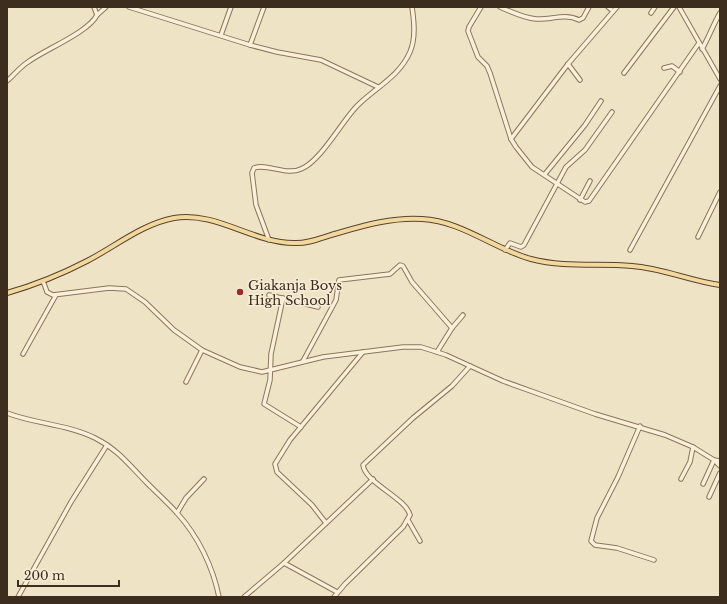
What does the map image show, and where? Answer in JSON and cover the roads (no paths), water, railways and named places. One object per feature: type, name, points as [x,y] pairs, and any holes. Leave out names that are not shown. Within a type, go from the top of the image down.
[{"type":"main road","points":[[7,293],[43,281],[87,261],[142,229],[175,218],[187,216],[212,219],[269,241],[304,243],[366,226],[397,220],[433,220],[459,228],[504,250],[550,263],[646,268],[720,285]]},
{"type":"street","points":[[94,7],[97,15]]},
{"type":"street","points":[[7,81],[28,62],[70,37],[93,20],[106,7]]},
{"type":"street","points":[[129,7],[277,52],[321,60],[378,87]]},
{"type":"street","points":[[221,35],[231,7]]},
{"type":"street","points":[[250,44],[264,7]]},
{"type":"street","points":[[269,241],[256,205],[252,173],[254,168],[260,167],[289,172],[303,169],[309,165],[328,144],[356,106],[378,87],[389,80],[400,69],[411,50],[414,36],[412,7]]},
{"type":"street","points":[[481,7],[468,31],[478,57],[487,66],[490,72],[511,139],[529,164],[585,202],[589,201],[680,72],[698,43]]},
{"type":"street","points":[[500,7],[530,18],[571,16],[579,20],[583,18],[589,7]]},
{"type":"street","points":[[608,7],[614,11]]},
{"type":"street","points":[[511,139],[568,64],[617,7]]},
{"type":"street","points":[[652,13],[655,7]]},
{"type":"street","points":[[624,73],[674,7]]},
{"type":"street","points":[[679,7],[698,43],[720,79]]},
{"type":"street","points":[[702,49],[711,35],[714,23],[720,13]]},
{"type":"street","points":[[568,64],[580,80]]},
{"type":"street","points":[[664,68],[672,66],[680,72]]},
{"type":"street","points":[[630,250],[720,86]]},
{"type":"street","points":[[545,174],[585,125],[601,101]]},
{"type":"street","points":[[504,250],[510,243],[521,247],[524,245],[566,167],[585,150],[612,112]]},
{"type":"street","points":[[580,200],[590,181]]},
{"type":"street","points":[[698,237],[720,192]]},
{"type":"street","points":[[304,361],[336,300],[339,280],[390,274],[400,265],[403,266],[412,282],[452,328]]},
{"type":"street","points":[[43,281],[47,292],[56,295],[109,288],[126,289],[146,302],[174,330],[202,350],[240,367],[262,372],[304,361],[411,346],[421,347],[437,352],[503,381],[568,405],[640,426],[694,447],[714,460],[720,466]]},
{"type":"street","points":[[23,354],[56,295]]},
{"type":"street","points":[[269,295],[318,306]]},
{"type":"street","points":[[283,298],[271,354],[270,380],[264,404],[301,428]]},
{"type":"street","points":[[437,352],[452,328],[463,315]]},
{"type":"street","points":[[186,382],[202,350]]},
{"type":"street","points":[[326,523],[312,505],[277,472],[274,466],[281,453],[363,352]]},
{"type":"street","points":[[420,541],[408,520],[409,511],[373,479],[363,468],[364,464],[413,418],[452,386],[470,366]]},
{"type":"street","points":[[7,413],[82,432],[107,445],[129,462],[145,482],[177,513],[186,524],[209,564],[219,597]]},
{"type":"street","points":[[640,426],[618,477],[597,518],[591,541],[595,545],[616,548],[654,560]]},
{"type":"street","points":[[18,597],[71,502],[107,445]]},
{"type":"street","points":[[681,480],[690,462],[694,447]]},
{"type":"street","points":[[714,460],[720,461]]},
{"type":"street","points":[[703,484],[714,460]]},
{"type":"street","points":[[709,497],[720,473]]},
{"type":"street","points":[[177,513],[186,498],[204,479]]},
{"type":"street","points":[[244,597],[284,563],[373,479]]},
{"type":"street","points":[[334,597],[337,592],[408,520]]},
{"type":"street","points":[[284,563],[337,592]]},
{"type":"place","name":"Giakanja Boys High School","points":[[240,292]]}]
